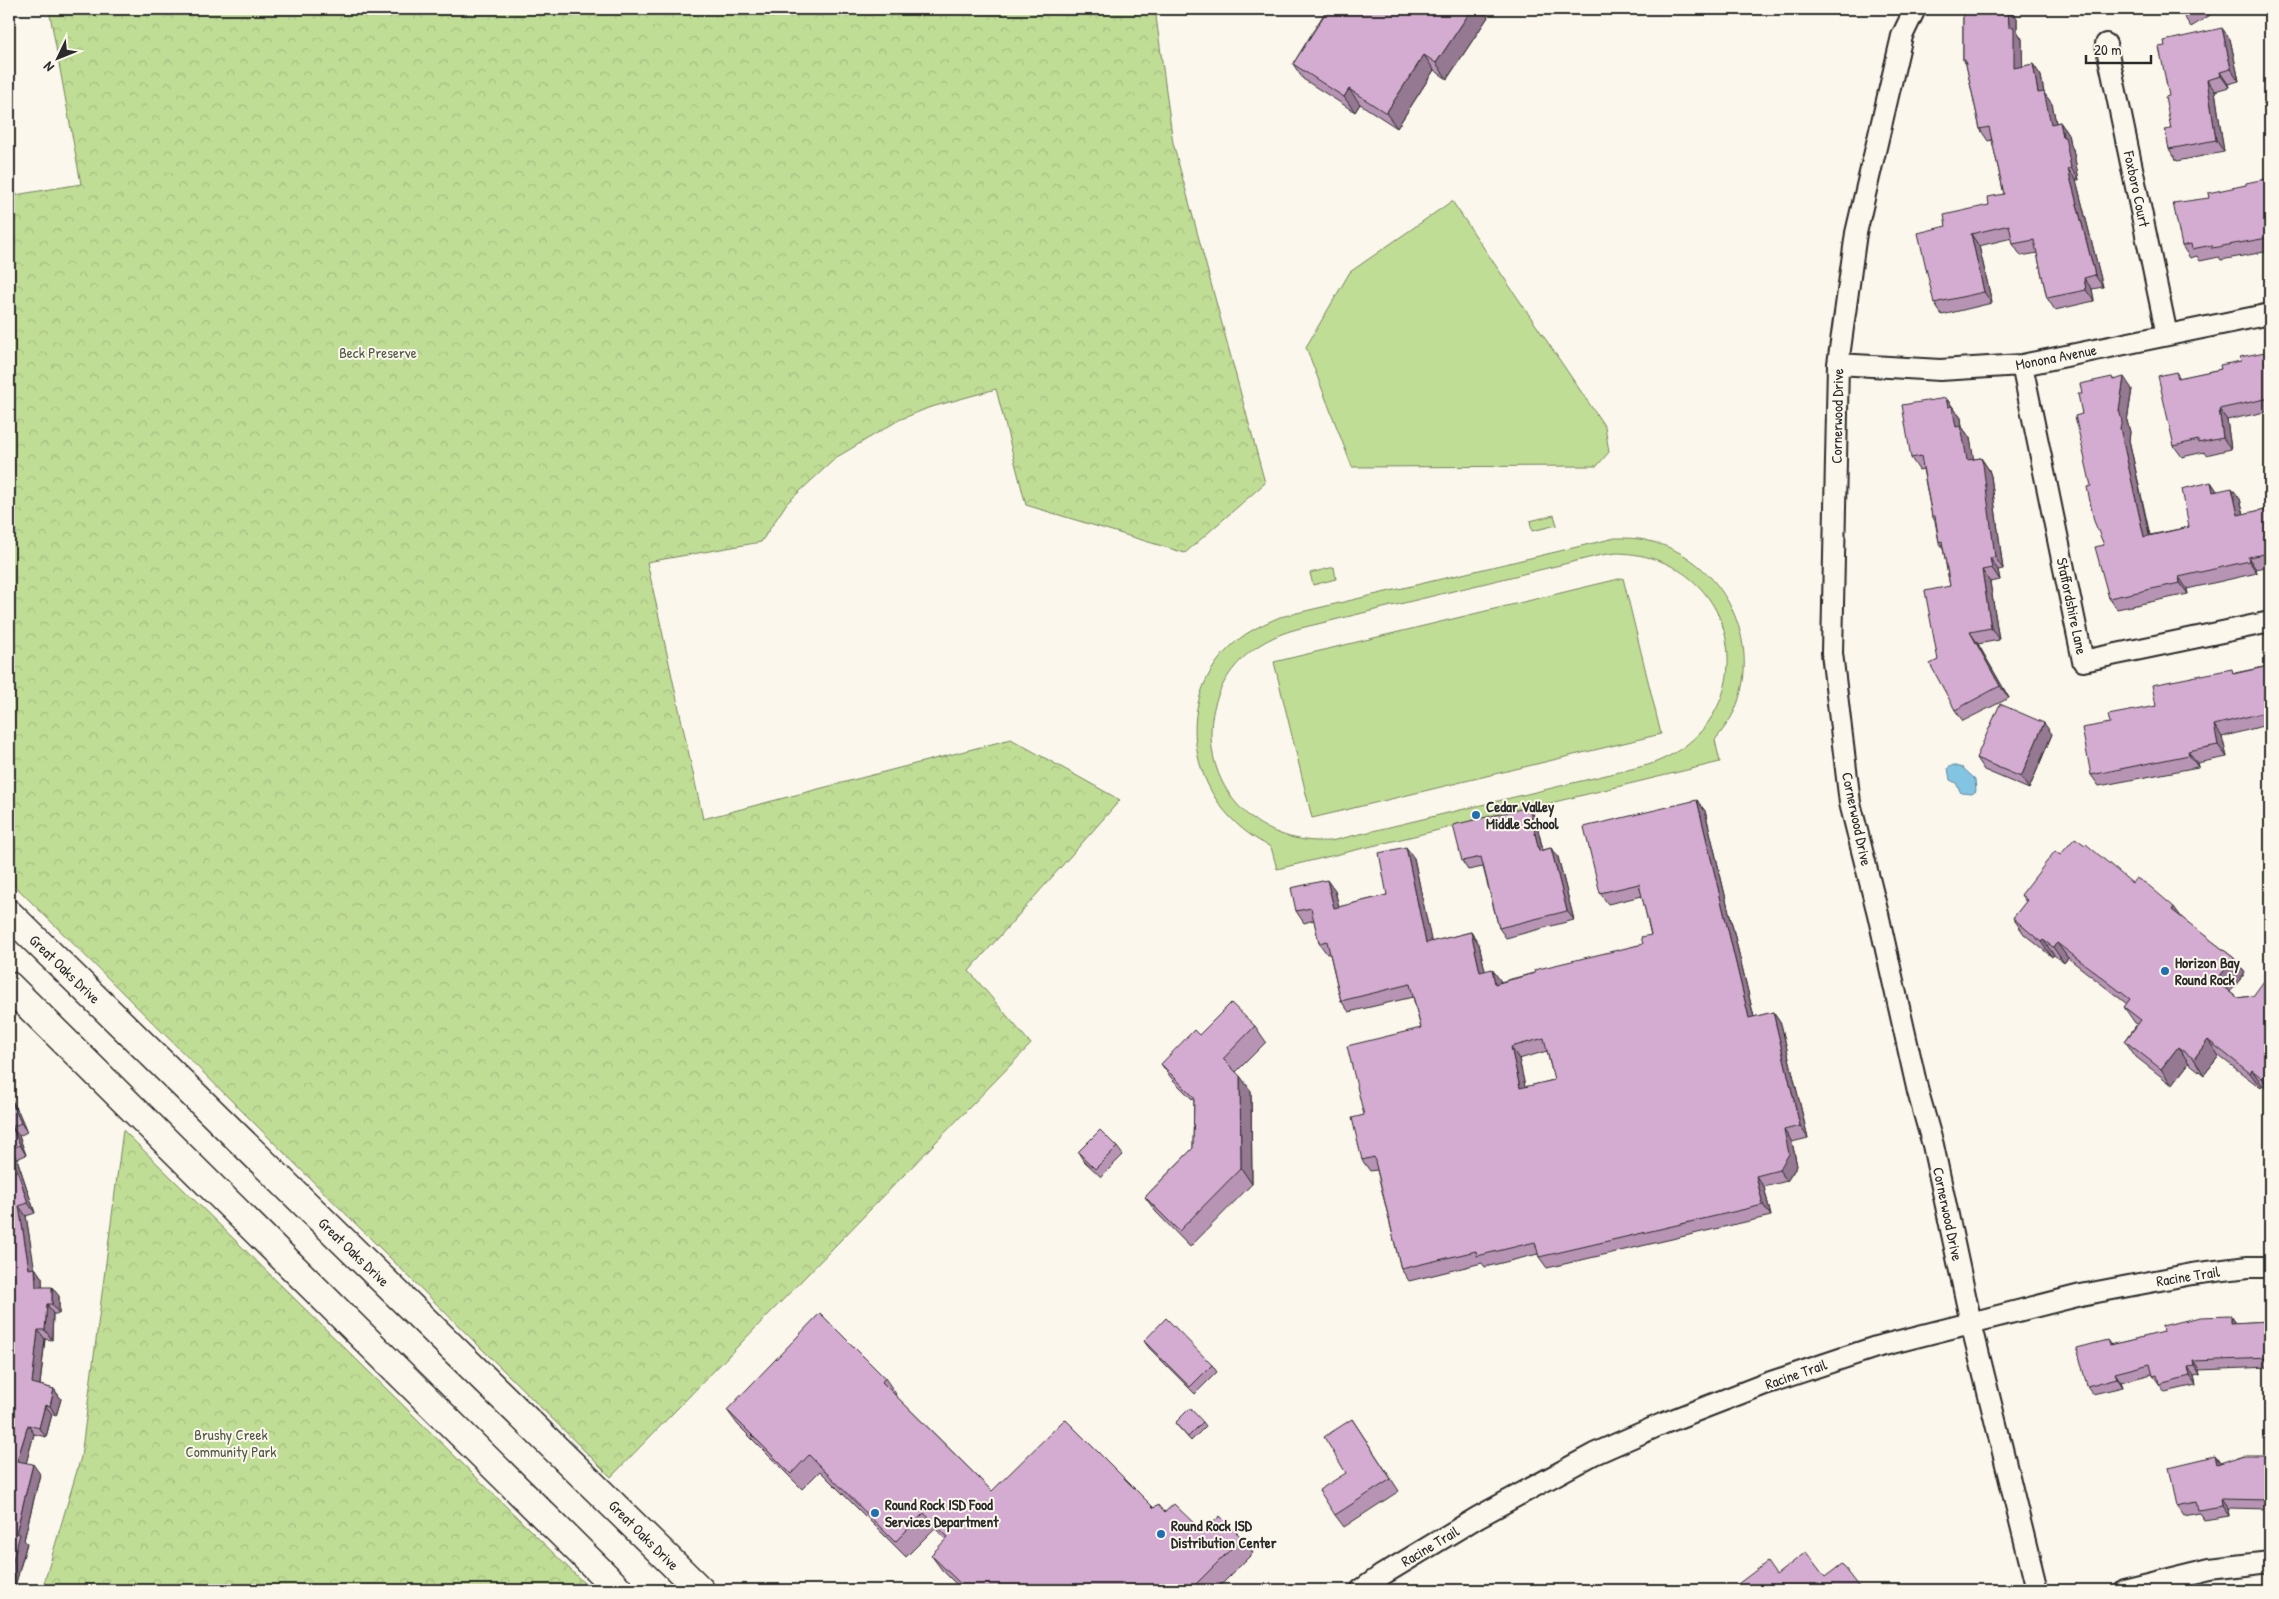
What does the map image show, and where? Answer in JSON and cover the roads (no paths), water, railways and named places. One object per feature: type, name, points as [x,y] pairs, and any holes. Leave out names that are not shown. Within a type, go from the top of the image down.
[{"type":"street","name":"Cornerwood Drive","points":[[1915,9],[1902,36],[1856,233],[1838,364],[1832,653],[1850,803],[1878,914],[1918,1092],[1933,1145],[1971,1323],[2037,1590]]},
{"type":"street","name":"Foxboro Court","points":[[2106,44],[2167,335]]},
{"type":"street","name":"Monona Avenue","points":[[1838,364],[1940,370],[2022,365],[2270,314]]},
{"type":"street","name":"Staffordshire Lane","points":[[2022,365],[2083,661],[2270,622]]},
{"type":"street","name":"Great Oaks Drive","points":[[9,914],[700,1590]]},
{"type":"street","points":[[9,986],[619,1590]]},
{"type":"street","name":"Racine Trail","points":[[1361,1590],[1382,1575],[1478,1517],[1594,1454],[1662,1424],[1765,1384],[1876,1347],[2099,1291],[2192,1274],[2270,1267]]},
{"type":"street","points":[[2124,1590],[2210,1569],[2270,1562]]},
{"type":"water","points":[[1953,765],[1963,768],[1975,779],[1976,791],[1972,794],[1961,793],[1956,783],[1950,780],[1948,768]]},
{"type":"place","name":"Cedar Valley Middle School","points":[[1476,815]]},
{"type":"place","name":"Horizon Bay Round Rock","points":[[2165,971]]},
{"type":"place","name":"Round Rock ISD Food Services Department","points":[[875,1513]]},
{"type":"place","name":"Round Rock ISD Distribution Center","points":[[1161,1534]]},
{"type":"park label","name":"Beck Preserve","points":[[378,352]]},
{"type":"park label","name":"Brushy Creek Community Park","points":[[231,1442]]}]
